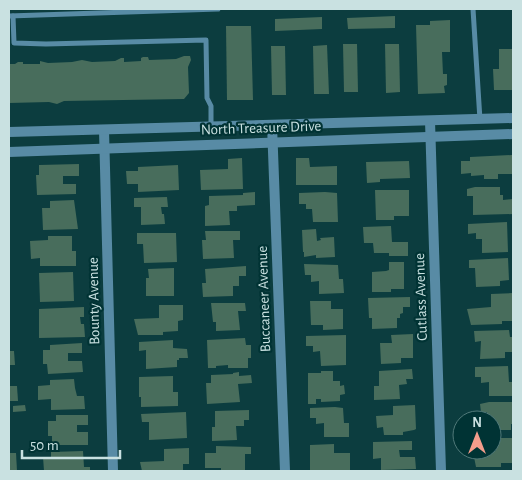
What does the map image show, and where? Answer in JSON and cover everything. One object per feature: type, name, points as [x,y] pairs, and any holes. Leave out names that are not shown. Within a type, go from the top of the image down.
[{"type":"street","name":"North Treasure Drive","points":[[9,132],[430,122],[513,118]]},
{"type":"street","name":"Cutlass Avenue","points":[[430,122],[441,471]]},
{"type":"street","name":"Buccaneer Avenue","points":[[272,125],[285,471]]},
{"type":"street","name":"Bounty Avenue","points":[[104,130],[113,471]]},
{"type":"street","name":"North Treasure Drive","points":[[9,152],[513,134]]},
{"type":"lane","points":[[211,127],[211,106],[207,98],[206,40],[14,43],[11,16],[218,9]]},
{"type":"lane","points":[[473,9],[480,120]]},
{"type":"building","points":[[395,16],[395,28],[348,29],[347,18]]},
{"type":"building","points":[[322,17],[322,29],[275,31],[275,19]]},
{"type":"building","points":[[450,20],[450,52],[442,52],[443,74],[447,74],[447,85],[444,86],[445,93],[418,94],[416,25],[430,25],[430,21]]},
{"type":"building","points":[[226,26],[251,26],[253,100],[227,100]]},
{"type":"building","points":[[343,44],[357,44],[358,92],[344,92]]},
{"type":"building","points":[[385,44],[399,44],[400,92],[386,93]]},
{"type":"building","points":[[327,45],[329,94],[314,94],[313,46]]},
{"type":"building","points":[[271,46],[285,46],[286,95],[272,95]]},
{"type":"building","points":[[499,49],[513,49],[513,90],[494,90],[493,69],[499,69]]},
{"type":"building","points":[[190,56],[191,60],[188,67],[189,93],[184,99],[64,101],[57,104],[49,102],[9,103],[9,64],[23,62],[23,64],[40,64],[40,61],[48,63],[82,60],[92,62],[115,61],[121,58],[124,58],[124,62],[141,61],[143,57],[148,57],[149,60],[176,59]]},
{"type":"building","points":[[512,155],[513,174],[498,174],[498,179],[484,179],[484,175],[471,176],[471,173],[461,174],[461,161],[470,161],[470,157]]},
{"type":"building","points":[[242,158],[243,189],[201,190],[200,170],[228,169],[228,159]]},
{"type":"building","points":[[296,158],[309,158],[310,167],[337,166],[337,185],[296,185]]},
{"type":"building","points":[[409,161],[410,178],[380,179],[380,182],[367,183],[366,162]]},
{"type":"building","points":[[79,164],[79,176],[63,176],[63,184],[76,184],[76,194],[37,195],[36,175],[39,175],[39,165]]},
{"type":"building","points":[[178,165],[179,190],[138,192],[138,184],[127,184],[126,171],[138,171],[138,167]]},
{"type":"building","points":[[475,187],[500,187],[500,195],[503,195],[503,200],[513,199],[513,214],[473,215],[473,196],[467,196],[467,189]]},
{"type":"building","points":[[375,190],[409,190],[409,216],[394,216],[394,220],[376,220]]},
{"type":"building","points":[[255,192],[255,205],[237,206],[237,211],[229,211],[230,225],[205,226],[205,206],[209,205],[209,196],[243,195],[243,193]]},
{"type":"building","points":[[299,193],[337,193],[338,222],[313,222],[312,209],[306,209],[306,204],[299,204]]},
{"type":"building","points":[[167,197],[168,207],[161,207],[165,224],[141,225],[141,207],[134,207],[134,198]]},
{"type":"building","points":[[74,200],[78,229],[43,230],[42,208],[50,208],[50,201]]},
{"type":"building","points":[[507,222],[508,252],[482,253],[482,239],[476,239],[476,233],[468,234],[468,224]]},
{"type":"building","points":[[391,226],[392,242],[408,242],[408,256],[389,256],[389,253],[374,253],[373,243],[364,243],[363,227]]},
{"type":"building","points":[[316,229],[317,241],[321,240],[320,238],[334,237],[335,257],[316,258],[316,255],[304,257],[302,230]]},
{"type":"building","points":[[205,231],[240,231],[240,240],[233,240],[234,258],[203,259],[202,240],[206,240]]},
{"type":"building","points":[[137,233],[176,233],[177,262],[144,263],[143,244],[137,244]]},
{"type":"building","points":[[48,236],[72,236],[72,251],[76,251],[76,266],[40,266],[40,258],[31,259],[30,241],[48,240]]},
{"type":"building","points":[[508,258],[509,280],[500,281],[500,286],[476,287],[475,268],[469,268],[469,260]]},
{"type":"building","points":[[389,262],[404,262],[404,289],[391,289],[391,292],[372,292],[372,272],[389,270]]},
{"type":"building","points":[[304,264],[338,265],[339,279],[343,279],[344,293],[319,294],[319,281],[311,282],[311,275],[305,275]]},
{"type":"building","points":[[246,266],[246,276],[239,276],[239,286],[233,286],[233,296],[203,297],[202,283],[206,283],[205,269]]},
{"type":"building","points":[[174,268],[174,296],[146,296],[146,278],[149,278],[148,269]]},
{"type":"building","points":[[73,272],[74,301],[40,302],[39,273]]},
{"type":"building","points":[[513,293],[513,321],[502,321],[502,324],[471,325],[467,309],[491,307],[491,294]]},
{"type":"building","points":[[410,297],[410,307],[403,307],[403,313],[400,314],[400,318],[397,318],[397,328],[372,329],[372,318],[369,318],[368,298]]},
{"type":"building","points":[[310,301],[331,301],[331,309],[343,309],[343,329],[323,330],[323,325],[311,325]]},
{"type":"building","points":[[211,303],[245,303],[246,311],[238,311],[240,330],[216,331],[216,322],[213,322]]},
{"type":"building","points":[[159,305],[183,305],[183,320],[178,321],[178,331],[163,332],[163,335],[138,335],[134,319],[159,318]]},
{"type":"building","points":[[84,307],[84,317],[80,317],[81,324],[84,324],[85,337],[39,338],[39,309]]},
{"type":"building","points":[[509,330],[510,337],[513,337],[513,352],[505,352],[505,358],[480,359],[481,341],[475,342],[474,331]]},
{"type":"building","points":[[413,334],[413,358],[401,358],[401,363],[381,364],[380,343],[392,343],[391,335]]},
{"type":"building","points":[[346,335],[346,365],[321,366],[320,351],[313,352],[313,346],[306,346],[306,336]]},
{"type":"building","points":[[245,338],[246,345],[251,345],[251,358],[248,358],[248,368],[228,368],[228,365],[208,368],[207,340]]},
{"type":"building","points":[[173,340],[173,348],[187,349],[188,358],[179,358],[177,360],[177,367],[146,369],[146,350],[139,351],[139,342]]},
{"type":"building","points":[[82,343],[82,353],[68,353],[68,361],[82,361],[83,372],[48,374],[47,364],[43,364],[43,350],[50,350],[50,345]]},
{"type":"building","points":[[9,351],[14,351],[15,365],[9,365]]},
{"type":"building","points":[[508,366],[509,382],[513,382],[513,396],[489,396],[489,382],[481,383],[481,377],[475,377],[475,367]]},
{"type":"building","points":[[412,369],[413,379],[406,379],[407,384],[399,385],[400,399],[374,400],[374,386],[379,386],[379,371]]},
{"type":"building","points":[[321,371],[333,371],[333,381],[340,381],[340,386],[344,385],[345,394],[340,395],[340,401],[321,402],[321,399],[316,399],[316,404],[308,404],[308,373],[321,373]]},
{"type":"building","points":[[239,372],[239,376],[251,375],[252,383],[238,384],[240,402],[207,404],[206,383],[211,383],[211,375]]},
{"type":"building","points":[[173,376],[173,392],[178,392],[178,406],[141,407],[139,377]]},
{"type":"building","points":[[74,379],[77,396],[84,396],[85,409],[51,410],[51,399],[38,400],[38,386],[50,385],[50,380]]},
{"type":"building","points":[[9,386],[17,386],[18,401],[9,401]]},
{"type":"building","points":[[513,402],[513,424],[511,424],[511,430],[502,430],[502,410],[481,410],[480,404]]},
{"type":"building","points":[[25,405],[26,411],[13,412],[13,406]]},
{"type":"building","points":[[415,405],[416,429],[403,432],[403,435],[384,435],[383,427],[377,428],[376,416],[393,415],[393,406]]},
{"type":"building","points":[[310,408],[343,408],[344,423],[349,423],[349,437],[324,437],[324,423],[316,424],[316,418],[310,418]]},
{"type":"building","points":[[249,410],[249,420],[244,420],[244,426],[236,426],[237,440],[212,441],[212,427],[215,427],[215,411]]},
{"type":"building","points":[[186,412],[187,438],[149,440],[149,422],[142,422],[141,414]]},
{"type":"building","points":[[56,415],[88,415],[88,425],[77,425],[77,432],[88,432],[88,445],[52,445],[52,436],[48,436],[48,421],[56,421]]},
{"type":"building","points":[[502,438],[513,438],[513,463],[501,463],[501,467],[476,467],[475,460],[502,460]]},
{"type":"building","points":[[412,441],[412,450],[399,450],[400,457],[415,457],[416,469],[381,470],[381,458],[373,459],[373,442]]},
{"type":"building","points":[[334,444],[334,453],[350,453],[350,471],[310,470],[310,445]]},
{"type":"building","points":[[216,446],[251,447],[251,454],[245,454],[245,471],[221,471],[221,468],[205,468],[205,453],[216,453]]},
{"type":"building","points":[[189,448],[189,464],[183,464],[183,471],[142,471],[140,462],[164,461],[164,449]]},
{"type":"building","points":[[83,451],[84,467],[90,467],[90,471],[44,471],[43,457],[51,457],[51,452]]},
{"type":"building","points":[[9,453],[16,453],[17,471],[9,471]]}]
